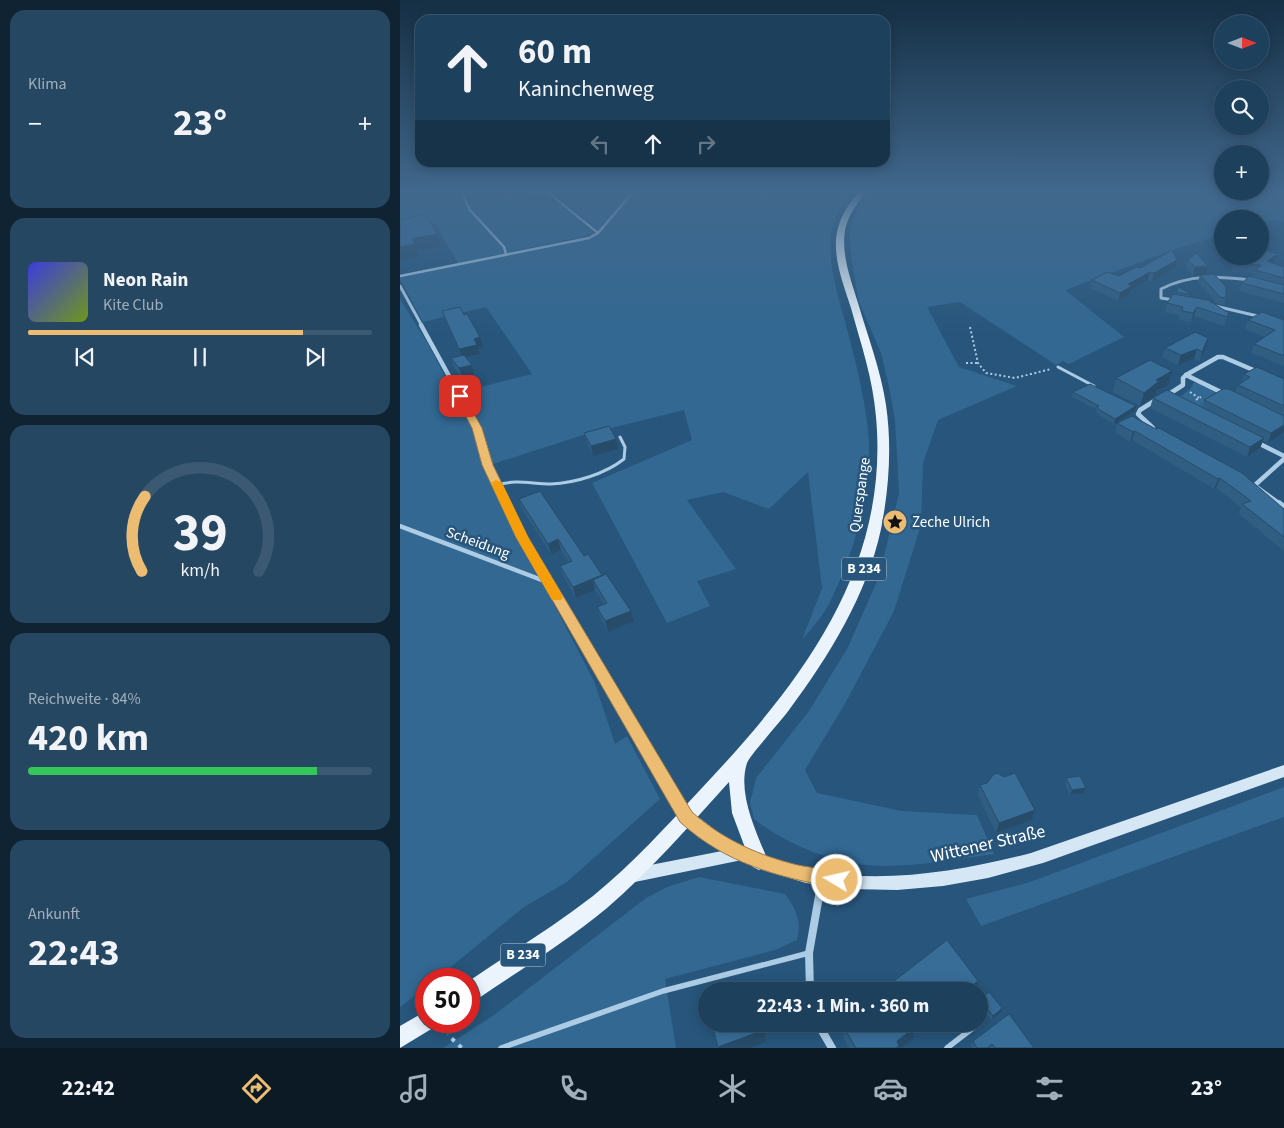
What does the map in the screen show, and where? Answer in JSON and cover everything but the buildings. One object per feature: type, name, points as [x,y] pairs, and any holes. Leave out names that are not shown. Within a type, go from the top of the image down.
[{"type":"main road","name":"Querspange","points":[[686,817],[739,761],[801,684],[825,649],[863,571],[874,534],[883,482],[882,418],[874,377],[842,262],[841,239]]},
{"type":"main road","points":[[739,761],[735,788],[738,808],[758,861]]},
{"type":"main road","name":"Wittener Straße","points":[[686,817],[702,831],[740,854],[822,879],[866,883],[919,882],[970,875],[1030,860],[1284,771]]},
{"type":"main road","name":"B 234","points":[[480,985],[569,924],[630,876],[686,817]]},
{"type":"main road","name":"B 234","points":[[630,876],[740,854]]},
{"type":"main road","points":[[400,1038],[415,1028]]},
{"type":"street","points":[[1179,301],[1161,298],[1161,289],[1186,278],[1228,277],[1254,281]]},
{"type":"street","points":[[400,286],[477,428],[487,465],[522,537],[686,817]]},
{"type":"street","points":[[1205,305],[1241,310],[1267,318]]},
{"type":"street","points":[[1156,430],[1142,420],[1138,414],[1140,410],[1183,385],[1183,378],[1186,375],[1218,357],[1223,357],[1262,374]]},
{"type":"street","points":[[1186,375],[1231,396]]},
{"type":"street","points":[[1166,396],[1174,400]]},
{"type":"street","points":[[1250,439],[1284,458],[1254,485]]},
{"type":"street","points":[[1247,480],[1284,507]]},
{"type":"street","points":[[810,982],[809,953],[822,879]]},
{"type":"street","points":[[823,1032],[832,1048]]},
{"type":"lane","points":[[497,239],[504,247],[506,254]]},
{"type":"lane","points":[[400,276],[584,239]]},
{"type":"lane","points":[[1058,367],[1099,389]]},
{"type":"lane","points":[[1132,406],[1140,410]]},
{"type":"lane","points":[[497,485],[519,479],[548,484],[562,483],[608,468],[624,459],[625,446],[620,437]]},
{"type":"lane","name":"Scheidung","points":[[400,526],[548,582]]},
{"type":"lane","points":[[501,1048],[516,1045],[663,991],[809,953]]},
{"type":"lane","points":[[947,1048],[968,1032]]},
{"type":"path","points":[[970,327],[978,363],[986,373],[1010,378],[1058,367]]},
{"type":"path","points":[[966,363],[978,363]]},
{"type":"path","points":[[1196,400],[1201,397]]},
{"type":"path","points":[[449,1033],[450,1037],[462,1048]]},
{"type":"shaded area","points":[[444,239],[571,239],[458,263]]},
{"type":"shaded area","points":[[587,239],[831,239],[832,266],[836,290],[856,364],[864,403],[868,429],[868,474],[860,519],[847,563],[829,604],[802,640],[822,588],[808,472],[769,509],[723,492],[687,500],[736,569],[697,581],[710,606],[667,623],[592,483],[692,440],[684,410],[583,435],[493,464],[481,426],[465,391],[532,374],[486,307],[423,322],[400,276]]},
{"type":"shaded area","points":[[850,239],[1209,239],[1184,246],[1065,290],[1124,337],[1069,364],[1063,361],[1056,365],[960,302],[927,307],[959,367],[1017,386],[938,420],[923,463],[921,525],[894,611],[846,702],[805,770],[817,793],[902,811],[977,815],[994,854],[898,866],[852,863],[822,855],[779,836],[754,819],[750,803],[756,778],[809,711],[847,649],[879,577],[899,493],[895,420],[889,387],[881,353],[859,302]]},
{"type":"shaded area","points":[[400,299],[428,344],[473,430],[482,467],[594,681],[615,744],[627,736],[660,799],[567,882],[524,907],[449,968],[415,968],[415,995],[400,1007]]},
{"type":"shaded area","points":[[1193,383],[1199,383],[1222,394],[1202,409],[1179,398],[1192,387]]},
{"type":"shaded area","points":[[1284,787],[1284,817],[981,926],[966,899],[1030,882]]},
{"type":"shaded area","points":[[699,877],[785,894],[797,916],[799,927],[797,940],[775,950],[665,979],[676,1048],[443,1048],[466,1033],[480,1033],[480,1024],[646,898],[667,887]]},
{"type":"slow traffic","points":[[496,483],[522,537],[557,597]]},
{"type":"place","name":"Zeche Ulrich","points":[[895,522]]},
{"type":"route","points":[[460,396],[477,428],[487,465],[522,537],[686,817],[702,831],[740,854],[790,871],[822,879],[837,880]]}]
